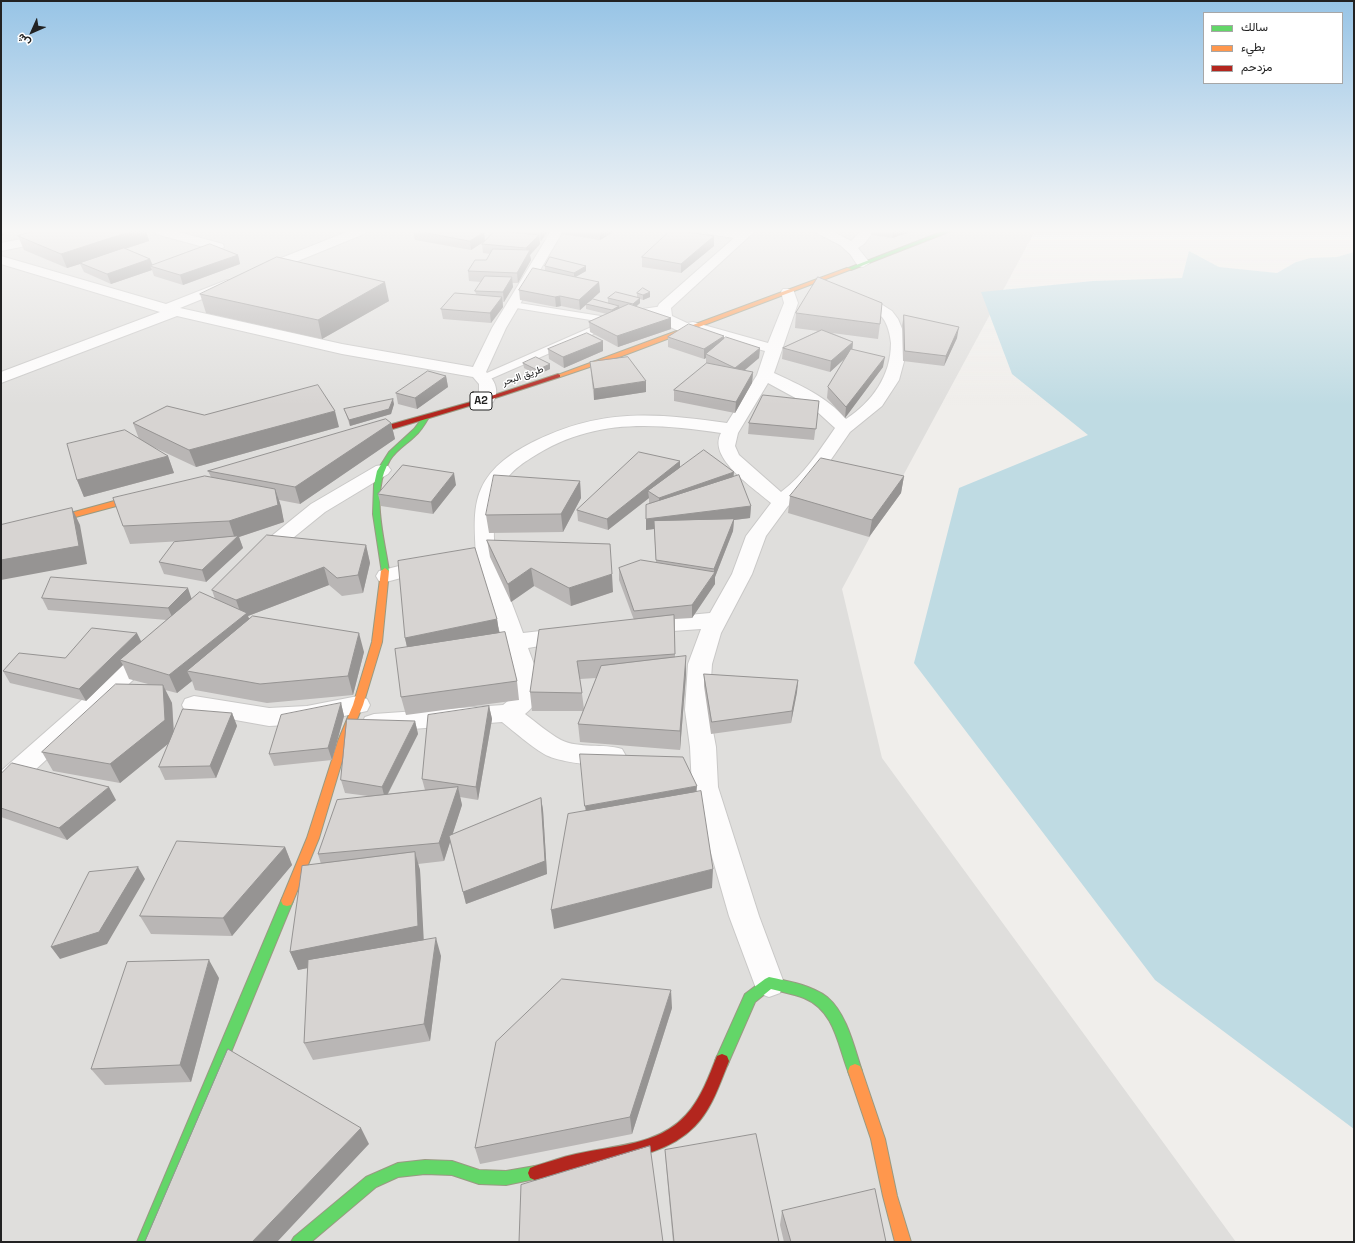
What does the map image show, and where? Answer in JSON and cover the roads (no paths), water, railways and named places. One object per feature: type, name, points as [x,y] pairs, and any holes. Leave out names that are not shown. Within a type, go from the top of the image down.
[{"type":"street","points":[[102,289],[170,310],[342,350],[481,376],[489,386],[487,400]]},
{"type":"street","points":[[1,378],[170,310],[217,289]]},
{"type":"street","points":[[481,376],[513,305],[523,289]]},
{"type":"street","points":[[683,289],[665,305],[663,309],[665,318],[690,328],[773,349]]},
{"type":"street","name":"طريق البحر","points":[[350,438],[487,400],[620,355],[795,289]]},
{"type":"street","points":[[769,983],[744,916],[705,787],[692,761],[700,664],[703,650],[742,574],[756,536],[781,502],[799,488],[815,470],[844,428],[865,414],[877,402],[889,385],[896,368],[898,344],[897,334],[887,314],[873,306],[828,289]]},
{"type":"street","points":[[781,502],[731,458],[726,448],[725,440],[765,375],[773,349],[791,303],[788,292]]},
{"type":"street","points":[[765,375],[816,400],[827,409],[844,428]]},
{"type":"street","points":[[145,1242],[211,1087],[313,838],[343,741],[355,715],[377,642],[386,576],[377,514],[377,489],[386,460],[420,429],[426,417]]},
{"type":"street","points":[[194,705],[269,717],[308,715],[507,713],[521,706],[528,692],[526,674],[486,560],[486,511],[490,491],[497,478],[510,464],[545,443],[564,434],[593,424],[623,419],[694,424],[732,429]]},
{"type":"street","points":[[244,570],[318,508],[382,470]]},
{"type":"street","points":[[1,535],[153,493]]},
{"type":"street","points":[[386,576],[411,569],[486,560]]},
{"type":"street","points":[[624,629],[718,620]]},
{"type":"street","points":[[515,642],[589,632]]},
{"type":"street","points":[[354,640],[377,642]]},
{"type":"street","points":[[1,786],[163,641]]},
{"type":"street","points":[[507,713],[554,748],[588,755],[632,757]]},
{"type":"street","points":[[299,1242],[371,1182],[398,1170],[425,1167],[452,1168],[479,1177],[506,1178],[536,1173],[574,1161],[639,1148],[666,1140],[691,1120],[700,1108],[750,998],[769,983]]},
{"type":"street","points":[[769,983],[818,996],[835,1014],[878,1139],[890,1196],[903,1242]]},
{"type":"lane","points":[[513,305],[614,321]]},
{"type":"lane","points":[[481,376],[629,314],[663,309]]},
{"type":"water","points":[[1011,289],[1354,289],[1354,1129],[1155,980],[914,663],[959,488],[1088,435],[1012,374],[981,292]]}]
